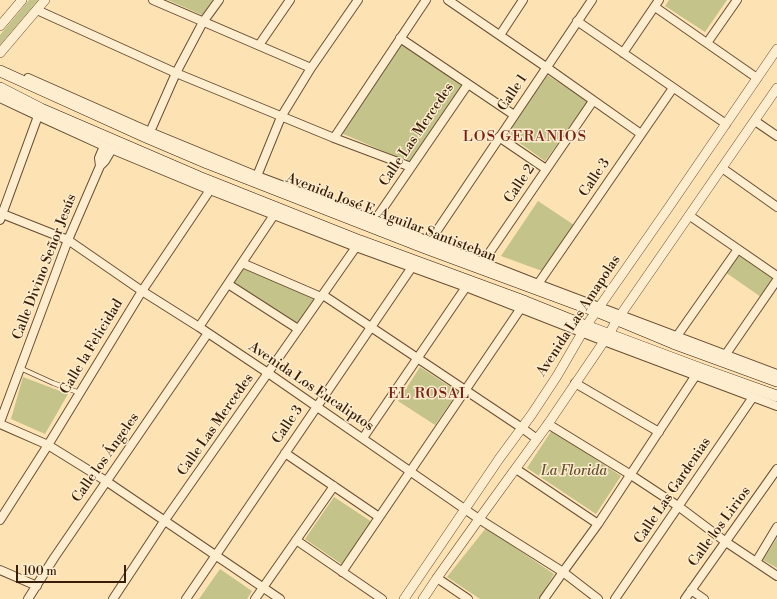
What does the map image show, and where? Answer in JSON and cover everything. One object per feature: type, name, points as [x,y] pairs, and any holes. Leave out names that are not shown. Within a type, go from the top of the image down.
[{"type":"main road","name":"Avenida José E. Aguilar Santisteban","points":[[0,71],[206,163],[472,266],[619,317],[673,342],[777,381]]},
{"type":"main road","points":[[0,88],[41,109],[199,177],[360,241],[526,302],[584,329],[777,396]]},
{"type":"street","points":[[0,53],[45,0]]},
{"type":"street","points":[[153,0],[311,68]]},
{"type":"street","points":[[150,132],[176,73],[204,22],[219,0]]},
{"type":"street","points":[[259,45],[290,0]]},
{"type":"street","points":[[257,176],[281,117],[311,68],[358,0]]},
{"type":"street","points":[[334,138],[426,0]]},
{"type":"street","points":[[448,0],[641,134]]},
{"type":"street","points":[[500,35],[523,0]]},
{"type":"street","name":"Calle 1","points":[[430,241],[592,0]]},
{"type":"street","points":[[707,43],[737,0]]},
{"type":"street","points":[[0,26],[19,1]]},
{"type":"street","points":[[623,53],[657,3],[707,43],[757,78]]},
{"type":"street","points":[[37,10],[176,73],[281,117],[411,167]]},
{"type":"street","points":[[577,21],[726,124]]},
{"type":"street","points":[[400,38],[514,115]]},
{"type":"street","name":"Avenida Las Amapolas","points":[[404,599],[557,376],[584,329],[777,49]]},
{"type":"street","name":"Avenida José E. Aguilar Santisteban","points":[[0,65],[150,132],[257,176],[430,241],[598,309]]},
{"type":"street","name":"Calle Las Mercedes","points":[[375,220],[468,84]]},
{"type":"street","name":"Calle 3","points":[[538,284],[673,88]]},
{"type":"street","points":[[423,599],[548,424],[619,317],[777,88]]},
{"type":"street","points":[[0,98],[108,147],[210,190],[356,247],[521,308],[584,329]]},
{"type":"street","name":"Calle 2","points":[[483,262],[593,101]]},
{"type":"street","points":[[1,215],[38,116]]},
{"type":"street","points":[[755,120],[777,136]]},
{"type":"street","points":[[499,137],[546,169]]},
{"type":"street","name":"Calle Divino Señor Jesús","points":[[0,423],[68,240],[100,166],[105,161],[108,147]]},
{"type":"street","points":[[722,168],[777,207]]},
{"type":"street","name":"Calle la Felicidad","points":[[0,520],[48,445],[142,291],[210,190]]},
{"type":"street","name":"Avenida Los Eucaliptos","points":[[1,215],[68,240],[142,291],[200,327],[268,373],[479,519],[562,572],[598,599]]},
{"type":"street","points":[[200,327],[274,215]]},
{"type":"street","points":[[690,216],[777,276]]},
{"type":"street","name":"Calle Las Mercedes","points":[[113,599],[165,520],[356,247]]},
{"type":"street","points":[[677,336],[738,249]]},
{"type":"street","points":[[242,263],[322,296],[418,358],[537,439]]},
{"type":"street","name":"Calle 3","points":[[186,599],[412,267]]},
{"type":"street","points":[[726,354],[777,280]]},
{"type":"street","points":[[228,284],[298,329]]},
{"type":"street","points":[[363,438],[466,287]]},
{"type":"street","points":[[342,572],[521,308]]},
{"type":"street","name":"Avenida José E. Aguilar Santisteban","points":[[619,317],[677,336],[777,374]]},
{"type":"street","name":"Calle los Ángeles","points":[[28,599],[106,481],[208,333]]},
{"type":"street","points":[[606,337],[696,375],[777,406]]},
{"type":"street","points":[[544,599],[598,524],[696,375]]},
{"type":"street","points":[[575,383],[659,432]]},
{"type":"street","name":"Calle Las Gardenias","points":[[615,599],[753,397]]},
{"type":"street","points":[[0,423],[48,445],[106,481],[280,599]]},
{"type":"street","points":[[548,424],[678,506],[726,542],[777,576]]},
{"type":"street","points":[[285,453],[379,517]]},
{"type":"street","name":"Calle los Lirios","points":[[684,599],[774,479],[777,469]]},
{"type":"street","points":[[516,470],[598,524]]},
{"type":"street","points":[[255,599],[334,486]]},
{"type":"street","points":[[756,562],[777,527]]},
{"type":"street","points":[[296,540],[382,599]]},
{"type":"street","points":[[0,570],[36,586]]},
{"type":"street","points":[[437,578],[468,599]]},
{"type":"street","points":[[691,590],[704,599]]},
{"type":"lane","points":[[20,368],[80,393]]},
{"type":"green space","points":[[29,0],[38,0],[0,45],[0,35]]},
{"type":"green space","points":[[168,0],[213,0],[202,15]]},
{"type":"green space","points":[[669,0],[727,0],[705,32],[665,6]]},
{"type":"green space","points":[[401,44],[462,85],[409,162],[341,133]]},
{"type":"green space","points":[[547,75],[588,101],[545,161],[507,134]]},
{"type":"green space","points":[[538,201],[574,225],[542,271],[501,256]]},
{"type":"green space","points":[[738,253],[774,278],[761,297],[725,272]]},
{"type":"green space","points":[[244,267],[317,299],[296,328],[233,283]]},
{"type":"green space","points":[[420,367],[458,392],[435,425],[398,401]]},
{"type":"green space","points":[[23,377],[68,394],[45,434],[11,419]]},
{"type":"green space","name":"La Florida","points":[[552,430],[621,476],[596,514],[527,468]]},
{"type":"green space","points":[[334,497],[372,522],[343,565],[305,539]]},
{"type":"green space","points":[[486,528],[554,574],[539,599],[480,599],[447,577]]},
{"type":"green space","points":[[777,538],[777,568],[763,560]]},
{"type":"green space","points":[[220,569],[252,591],[247,599],[199,599]]},
{"type":"district","name":"LOS GERANIOS","points":[[525,137]]},
{"type":"district","name":"EL ROSAL","points":[[429,394]]}]
